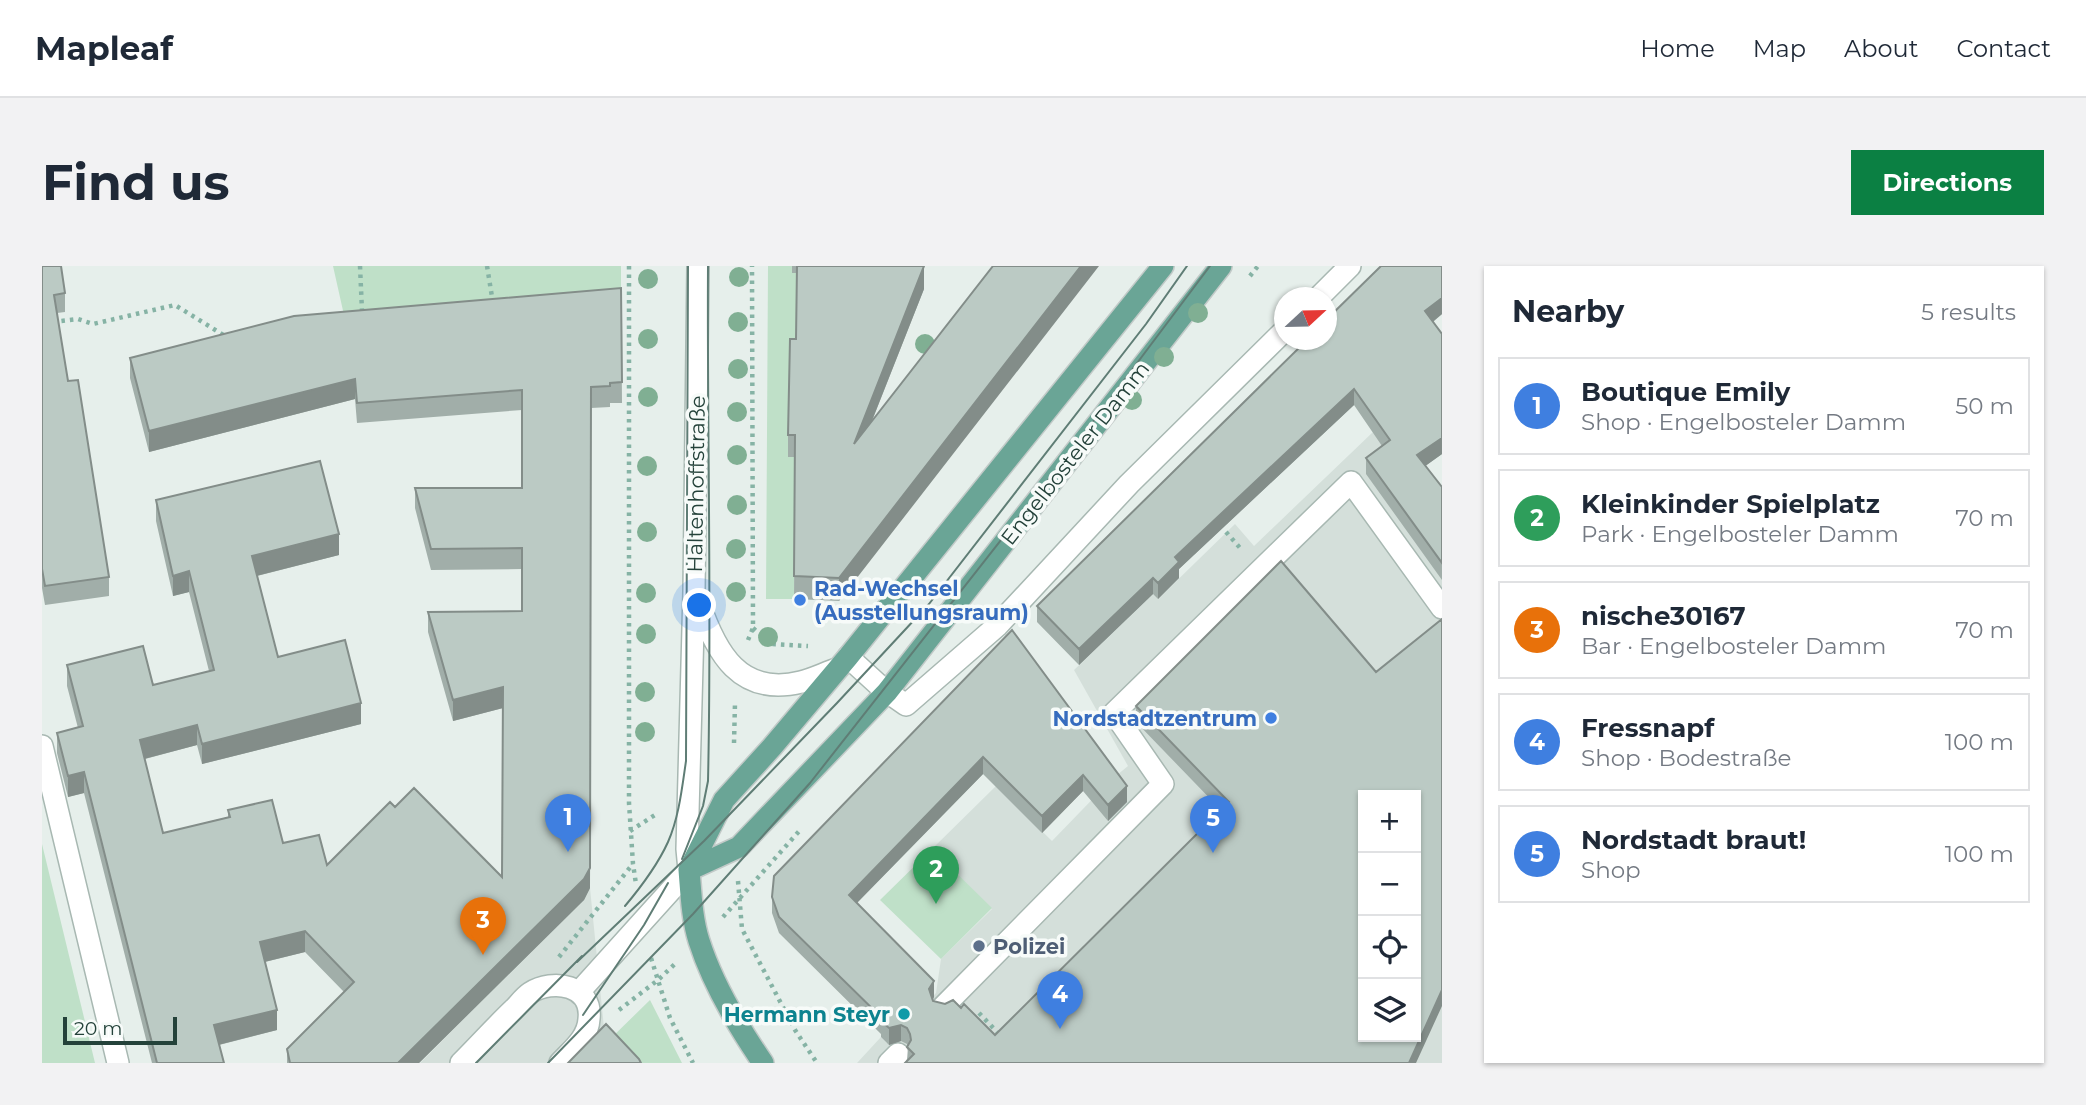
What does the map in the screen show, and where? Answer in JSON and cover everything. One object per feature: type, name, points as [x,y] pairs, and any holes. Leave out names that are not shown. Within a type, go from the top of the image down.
[{"type":"main road","name":"Engelbosteler Damm","points":[[689,870],[724,800],[843,663],[1163,266]]},
{"type":"main road","name":"Engelbosteler Damm","points":[[689,870],[739,847],[887,692],[1221,266]]},
{"type":"main road","points":[[689,870],[699,940],[720,992],[763,1063]]},
{"type":"street","name":"Haltenhoffstraße","points":[[689,870],[687,849],[694,591],[698,266]]},
{"type":"street","points":[[1329,287],[1350,266]]},
{"type":"street","points":[[694,591],[709,634],[717,647],[736,670],[756,682],[778,685],[801,682],[843,663],[906,705],[996,626],[1129,484],[1274,341]]},
{"type":"street","points":[[942,1008],[1163,784],[1114,713],[1351,482],[1442,608]]},
{"type":"street","points":[[42,746],[118,1063]]},
{"type":"street","name":"Engelbosteler Damm","points":[[579,992],[689,870]]},
{"type":"street","points":[[461,1063],[531,993],[556,985],[570,986],[579,992],[587,1002],[590,1018],[583,1038],[560,1063]]},
{"type":"path","points":[[360,266],[362,311]]},
{"type":"path","points":[[487,266],[493,304]]},
{"type":"path","points":[[629,266],[629,803],[633,864],[651,956],[670,1018],[693,1063]]},
{"type":"path","points":[[752,266],[753,628]]},
{"type":"path","points":[[615,296],[629,295]]},
{"type":"path","points":[[480,305],[506,303]]},
{"type":"path","points":[[45,323],[78,319],[93,324],[175,305],[228,337]]},
{"type":"path","points":[[350,314],[375,310]]},
{"type":"path","points":[[531,993],[633,864]]},
{"type":"path","points":[[739,902],[742,929],[796,1030],[817,1063]]},
{"type":"path","points":[[958,992],[1006,1040]]},
{"type":"shaded area","name":"Nordstadtzentrum","points":[[1373,432],[1442,527],[1442,1063],[857,1063],[881,1037],[887,1043],[936,993],[941,959],[992,909],[932,849],[996,786],[1052,841],[1128,766],[1074,670],[1153,594],[1158,599],[1235,524],[1254,546]]},
{"type":"shaded area","points":[[590,888],[606,1048],[591,1063],[420,1063],[544,938]]},
{"type":"green space","points":[[333,266],[621,266],[621,308],[348,333]]},
{"type":"green space","points":[[768,266],[792,266],[798,273],[797,362],[788,457],[796,457],[794,599],[766,599]]},
{"type":"green space","points":[[42,844],[95,1063],[42,1063]]},
{"type":"green space","points":[[932,849],[992,908],[941,959],[880,900]]},
{"type":"green space","points":[[650,1000],[682,1063],[622,1063],[605,1044]]},
{"type":"building","points":[[42,266],[61,266],[65,293],[54,295],[68,381],[78,380],[109,577],[45,586],[42,569]]},
{"type":"building","points":[[797,266],[924,266],[854,444],[993,266],[1081,266],[839,578],[794,576],[795,435],[788,435],[790,339],[796,339]]},
{"type":"building","points":[[1381,266],[1442,266],[1442,298],[1425,311],[1442,334],[1442,438],[1417,455],[1442,487],[1442,563],[1366,458],[1390,440],[1354,389],[1175,557],[1179,562],[1158,583],[1153,578],[1079,649],[1037,606],[1297,350],[1337,350],[1337,309]]},
{"type":"building","points":[[621,288],[622,382],[591,387],[590,868],[584,879],[398,1063],[290,1063],[287,1049],[354,982],[305,931],[260,942],[277,1010],[214,1025],[224,1063],[157,1063],[84,772],[68,776],[57,733],[83,726],[67,665],[143,646],[153,685],[214,670],[189,571],[173,576],[156,500],[320,461],[339,534],[252,556],[278,657],[345,640],[361,703],[202,744],[197,725],[140,740],[163,833],[230,817],[228,810],[272,800],[283,843],[319,835],[327,865],[390,802],[395,807],[414,788],[502,877],[503,687],[453,700],[428,612],[522,611],[522,548],[431,549],[415,488],[522,488],[522,390],[357,403],[355,379],[149,431],[130,358],[294,316]]},
{"type":"building","points":[[1281,561],[1376,672],[1442,619],[1442,990],[1421,1036],[1421,790],[1358,790],[1358,1042],[1418,1042],[1409,1063],[905,1063],[914,1054],[907,1047],[911,1040],[907,1028],[901,1025],[889,1028],[881,1021],[883,1019],[779,917],[772,897],[774,876],[1012,630],[1127,786],[1108,805],[1083,775],[1042,816],[983,757],[849,895],[934,981],[929,989],[933,1001],[945,1004],[953,1000],[961,1008],[964,1004],[995,1035],[1229,802],[1136,706]]},
{"type":"building","points":[[606,1024],[641,1063],[568,1063]]},
{"type":"tram line","points":[[625,906],[649,875],[668,842],[677,813],[686,761],[688,266]]},
{"type":"tram line","points":[[682,859],[703,806],[708,781],[708,266]]},
{"type":"tram line","points":[[577,962],[704,841],[929,604],[1146,324],[1187,266]]},
{"type":"tram line","points":[[548,1063],[693,914],[810,783],[1071,451],[1210,266]]},
{"type":"tram line","points":[[583,1015],[644,925],[668,883]]},
{"type":"tram line","points":[[476,1063],[582,956]]},
{"type":"place","name":"Rad-Wechsel (Ausstellungsraum)","points":[[800,600]]},
{"type":"place","name":"Nordstadtzentrum","points":[[1271,718]]},
{"type":"place","name":"Boutique Emily","points":[[568,852]]},
{"type":"place","name":"Nordstadt braut!","points":[[1213,853]]},
{"type":"place","name":"Kleinkinder Spielplatz","points":[[936,904]]},
{"type":"place","name":"Polizei","points":[[979,946]]},
{"type":"place","name":"nische30167","points":[[483,955]]},
{"type":"place","name":"Hermann Steyr","points":[[904,1014]]},
{"type":"place","name":"Fressnapf","points":[[1060,1029]]}]
